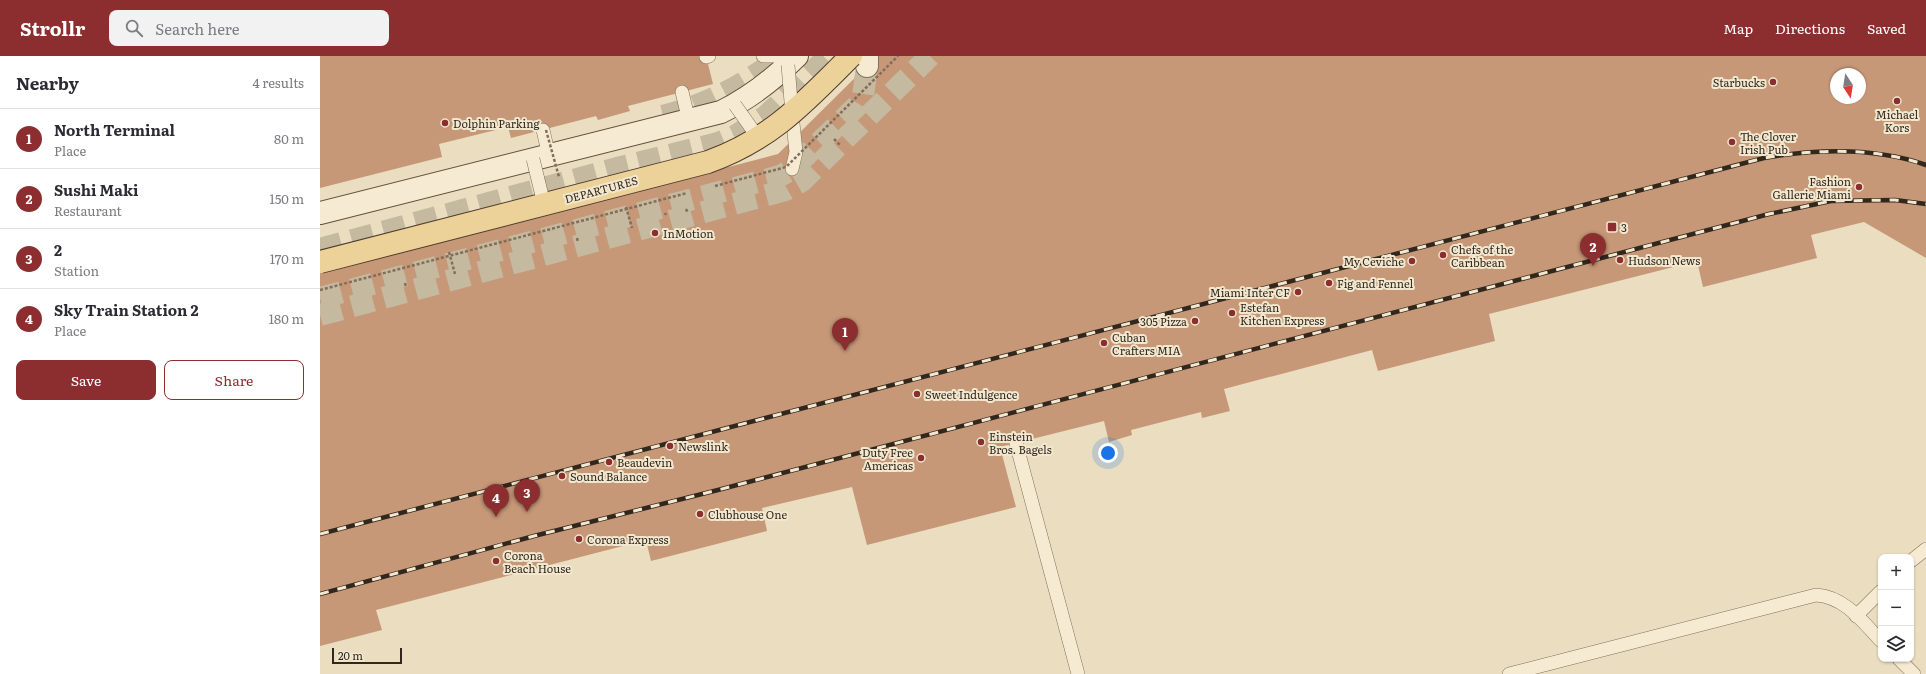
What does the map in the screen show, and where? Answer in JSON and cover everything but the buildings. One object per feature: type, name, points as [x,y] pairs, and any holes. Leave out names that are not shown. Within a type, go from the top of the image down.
[{"type":"main road","points":[[320,213],[721,112],[759,90],[788,59]]},
{"type":"main road","name":"DEPARTURES","points":[[320,262],[708,162],[742,148],[759,139],[862,59]]},
{"type":"lane","points":[[763,56],[788,59],[796,152],[792,169]]},
{"type":"lane","points":[[682,92],[688,121]]},
{"type":"lane","points":[[735,105],[759,139]]},
{"type":"lane","points":[[543,130],[541,158],[544,204]]},
{"type":"lane","points":[[1016,444],[1078,674]]},
{"type":"lane","points":[[1914,559],[1926,549]]},
{"type":"lane","points":[[1856,616],[1878,594]]},
{"type":"lane","points":[[1509,674],[1807,596],[1816,595],[1833,598],[1848,607],[1878,638]]},
{"type":"lane","points":[[1902,662],[1914,674]]},
{"type":"path","points":[[834,139],[840,145]]},
{"type":"path","points":[[686,209],[688,213]]},
{"type":"path","points":[[577,238],[578,242]]},
{"type":"path","points":[[405,283],[406,287]]},
{"type":"tunnel","points":[[663,116],[710,100],[754,76],[781,56]]},
{"type":"tunnel","points":[[320,249],[617,168],[718,143],[735,136],[766,116],[829,56]]},
{"type":"tunnel","points":[[320,315],[786,190],[802,181],[930,56]]},
{"type":"tunnel","points":[[320,298],[780,176],[792,169],[857,106],[863,96],[867,66]]},
{"type":"railway","points":[[320,534],[1764,158],[1804,153],[1845,151],[1886,155],[1926,165]]},
{"type":"railway","points":[[320,594],[534,536],[718,490],[1769,214],[1831,201],[1895,200],[1926,204]]},
{"type":"place","name":"Starbucks","points":[[1773,82]]},
{"type":"place","name":"Michael Kors","points":[[1897,101]]},
{"type":"place","name":"Dolphin Parking","points":[[445,123]]},
{"type":"place","name":"The Clover Irish Pub","points":[[1732,142]]},
{"type":"place","name":"Fashion Gallerie Miami","points":[[1859,187]]},
{"type":"place","name":"3","points":[[1612,227]]},
{"type":"place","name":"InMotion","points":[[655,233]]},
{"type":"place","name":"Chefs of the Caribbean","points":[[1443,255]]},
{"type":"place","name":"Hudson News","points":[[1620,260]]},
{"type":"place","name":"My Ceviche","points":[[1412,261]]},
{"type":"place","name":"Sushi Maki","points":[[1593,266]]},
{"type":"place","name":"Fig and Fennel","points":[[1329,283]]},
{"type":"place","name":"Miami Inter CF","points":[[1298,292]]},
{"type":"place","name":"Estefan Kitchen Express","points":[[1232,313]]},
{"type":"place","name":"305 Pizza","points":[[1195,321]]},
{"type":"place","name":"Cuban Crafters MIA","points":[[1104,343]]},
{"type":"place","name":"North Terminal","points":[[845,351]]},
{"type":"place","name":"Sweet Indulgence","points":[[917,394]]},
{"type":"place","name":"Einstein Bros. Bagels","points":[[981,442]]},
{"type":"place","name":"Newslink","points":[[670,446]]},
{"type":"place","name":"Duty Free Americas","points":[[921,458]]},
{"type":"place","name":"Beaudevin","points":[[609,462]]},
{"type":"place","name":"Sound Balance","points":[[562,476]]},
{"type":"place","name":"2","points":[[527,512]]},
{"type":"place","name":"Clubhouse One","points":[[700,514]]},
{"type":"place","name":"Sky Train Station 2","points":[[496,517]]},
{"type":"place","name":"Corona Express","points":[[579,539]]},
{"type":"place","name":"Corona Beach House","points":[[496,561]]}]
